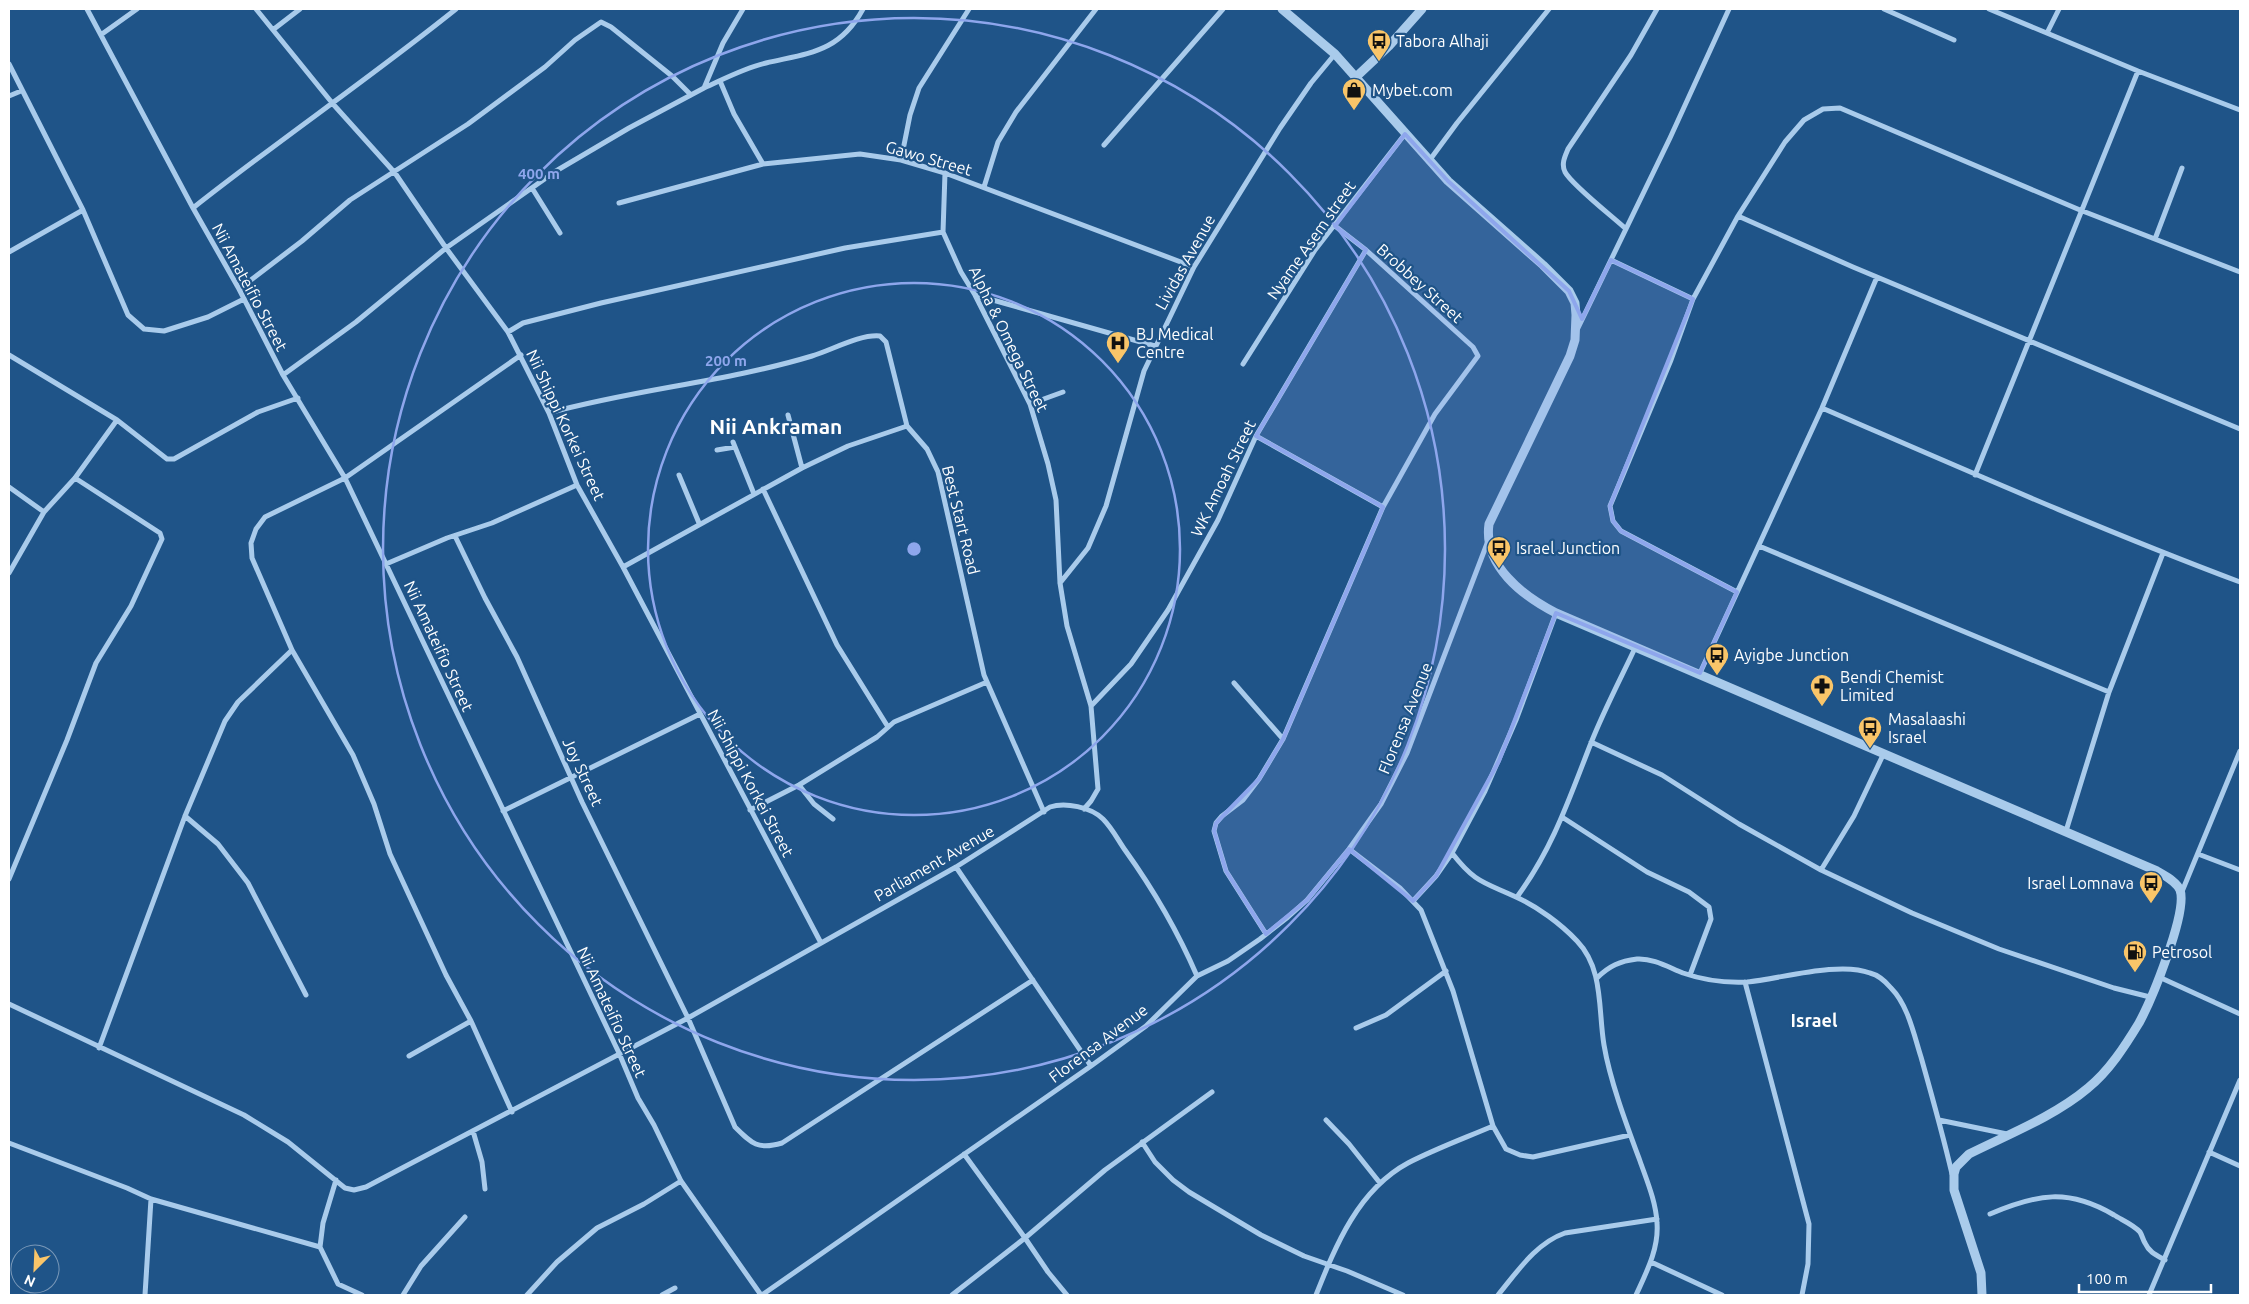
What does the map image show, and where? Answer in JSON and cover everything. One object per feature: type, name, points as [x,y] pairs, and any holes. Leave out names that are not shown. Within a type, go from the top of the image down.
[{"type":"street","name":"Nii Amateifio Street","points":[[87,9],[193,208],[239,289],[283,375],[345,478],[619,1053],[638,1098],[654,1125],[681,1181],[762,1295]]},
{"type":"street","points":[[102,34],[137,9]]},
{"type":"street","name":"Nii Shippi Korkei Street","points":[[256,9],[333,104],[395,173],[446,248],[508,332],[549,413],[576,485],[623,567],[821,943]]},
{"type":"street","points":[[274,29],[300,9]]},
{"type":"street","points":[[193,208],[291,132],[333,104],[456,9]]},
{"type":"street","points":[[704,88],[723,43],[743,9]]},
{"type":"street","points":[[283,375],[356,322],[446,248],[532,188],[596,147],[704,88],[765,63],[806,55],[822,48],[844,36],[862,9]]},
{"type":"street","points":[[901,160],[910,115],[919,88],[968,9]]},
{"type":"street","points":[[984,187],[998,142],[1016,112],[1096,9]]},
{"type":"street","points":[[1104,145],[1223,9]]},
{"type":"street","points":[[1282,9],[1335,54],[1448,181],[1559,280],[1575,303],[1576,330]]},
{"type":"street","points":[[1356,77],[1389,46],[1422,9]]},
{"type":"street","points":[[1429,161],[1457,123],[1549,9]]},
{"type":"street","points":[[1626,229],[1574,183],[1565,172],[1563,161],[1568,149],[1631,56],[1657,9]]},
{"type":"street","points":[[1729,9],[1626,229],[1576,330],[1570,356],[1489,524],[1488,541],[1496,561],[1510,579],[1528,596],[1556,612],[2157,871],[2172,880],[2179,888],[2181,895]]},
{"type":"street","points":[[1884,9],[1954,40]]},
{"type":"street","points":[[1990,9],[2138,71],[2240,110]]},
{"type":"street","points":[[2048,33],[2060,9]]},
{"type":"street","points":[[239,289],[302,241],[350,200],[374,183],[395,173],[506,97],[602,22],[611,27],[672,76],[691,96]]},
{"type":"street","name":"Lividas Avenue","points":[[1060,583],[1088,548],[1106,506],[1144,371],[1194,267],[1280,128],[1311,83],[1335,54]]},
{"type":"street","points":[[9,64],[83,210],[128,315],[144,329],[164,331],[208,317],[244,299]]},
{"type":"street","points":[[1975,475],[2080,210],[2138,71]]},
{"type":"street","points":[[720,81],[731,108],[763,164]]},
{"type":"street","points":[[9,96],[21,90]]},
{"type":"street","points":[[1737,592],[1622,531],[1613,521],[1610,506],[1671,360],[1693,299],[1738,216],[1785,142],[1804,120],[1823,109],[1840,108],[2080,210],[2240,272]]},
{"type":"street","name":"Nyame Asem street","points":[[1243,364],[1297,277],[1405,134]]},
{"type":"street","name":"Gawo Street","points":[[619,203],[763,164],[860,154],[901,160],[945,173],[1194,267]]},
{"type":"street","points":[[2155,239],[2182,168]]},
{"type":"street","name":"Alpha & Omega Street","points":[[945,173],[943,232],[961,272],[975,295],[1030,404],[1048,464],[1056,500],[1060,583],[1067,626],[1091,706],[1098,789],[1092,801],[1084,809]]},
{"type":"street","points":[[532,188],[560,233]]},
{"type":"street","points":[[9,252],[83,210]]},
{"type":"street","points":[[1738,216],[2029,342],[2240,429]]},
{"type":"street","name":"Brobbey Street","points":[[1336,226],[1366,250],[1473,347],[1478,356],[1435,414],[1383,507]]},
{"type":"street","points":[[508,332],[523,323],[601,303],[845,248],[943,232]]},
{"type":"street","name":"WK Amoah Street","points":[[1091,706],[1131,664],[1168,610],[1218,520],[1256,436],[1366,250]]},
{"type":"street","points":[[1611,260],[1693,299]]},
{"type":"street","points":[[1700,673],[1822,408],[1877,277]]},
{"type":"street","points":[[975,295],[1155,346]]},
{"type":"street","name":"Best Start Road","points":[[549,413],[598,401],[776,367],[830,351],[870,335],[880,336],[886,342],[907,426],[927,449],[938,472],[987,682],[1044,812]]},
{"type":"street","points":[[9,355],[117,420],[167,459],[174,459],[258,412],[298,398]]},
{"type":"street","points":[[512,1112],[390,854],[374,804],[353,755],[292,650],[252,558],[251,543],[256,529],[265,516],[345,478],[520,355]]},
{"type":"street","points":[[1030,404],[1063,392]]},
{"type":"street","points":[[1822,408],[1975,475],[2163,553],[2240,582]]},
{"type":"street","points":[[788,415],[802,468]]},
{"type":"street","points":[[9,573],[44,512],[75,478],[117,420]]},
{"type":"street","points":[[623,567],[699,523],[802,468],[848,446],[907,426]]},
{"type":"street","points":[[1256,436],[1383,507],[1283,739],[1259,779],[1243,800],[1216,823],[1214,831],[1226,871],[1266,934]]},
{"type":"street","points":[[717,450],[734,444],[754,494]]},
{"type":"street","points":[[679,475],[699,523]]},
{"type":"street","points":[[9,879],[67,740],[96,663],[131,606],[162,539],[160,533],[142,520],[75,478]]},
{"type":"street","points":[[386,564],[492,523],[576,485]]},
{"type":"street","points":[[9,487],[44,512]]},
{"type":"street","points":[[762,490],[837,645],[888,727]]},
{"type":"street","name":"Joy Street","points":[[455,536],[485,598],[517,657],[571,778],[688,1018],[736,1127],[756,1146],[768,1147],[782,1143],[1033,980]]},
{"type":"street","name":"Florensa Avenue","points":[[762,1295],[1091,1066],[1146,1026],[1197,976],[1228,961],[1266,934],[1306,900],[1349,849],[1380,804],[1407,753],[1488,541]]},
{"type":"street","points":[[1759,546],[2109,692]]},
{"type":"street","points":[[2066,831],[2109,692],[2163,553]]},
{"type":"street","points":[[1413,901],[1436,876],[1452,853],[1499,761],[1556,612]]},
{"type":"street","points":[[1517,897],[1533,876],[1562,817],[1592,742],[1636,646]]},
{"type":"street","points":[[99,1048],[185,816],[226,721],[238,702],[292,650]]},
{"type":"street","points":[[750,810],[799,785],[877,737],[894,722],[987,682]]},
{"type":"street","points":[[1234,683],[1283,739]]},
{"type":"street","points":[[504,811],[700,714]]},
{"type":"street","points":[[1592,742],[1662,775],[1739,824],[1821,870],[1912,912],[1999,950],[2114,988],[2150,997]]},
{"type":"street","points":[[1953,1181],[1956,1167],[1969,1154],[2069,1103],[2106,1072],[2140,1021],[2159,977],[2179,919],[2181,895],[2240,751]]},
{"type":"street","points":[[1821,870],[1854,816],[1884,752]]},
{"type":"street","points":[[799,785],[814,804],[833,819]]},
{"type":"street","name":"Parliament Avenue","points":[[9,1004],[244,1115],[288,1142],[345,1188],[354,1190],[366,1187],[422,1159],[688,1018],[956,867],[1059,804],[1084,809],[1102,818],[1135,864],[1184,946],[1197,976]]},
{"type":"street","points":[[185,816],[218,844],[248,883],[306,994]]},
{"type":"street","points":[[1562,817],[1647,872],[1689,892],[1709,907],[1711,919],[1690,975]]},
{"type":"street","points":[[1349,849],[1413,901],[1427,922],[1446,971],[1493,1126],[1506,1149],[1525,1157],[1630,1135]]},
{"type":"street","points":[[1452,853],[1465,870],[1485,884],[1517,897],[1560,925],[1578,942],[1588,956],[1597,978],[1604,1047],[1657,1219],[1656,1243],[1651,1262],[1636,1295]]},
{"type":"street","points":[[2198,854],[2240,870]]},
{"type":"street","points":[[9,859],[16,862]]},
{"type":"street","points":[[956,867],[1091,1066]]},
{"type":"street","points":[[1597,978],[1616,963],[1638,959],[1651,960],[1690,975],[1720,981],[1745,982],[1839,969],[1857,969],[1872,973],[1882,980],[1893,990],[1911,1025],[1939,1120],[1954,1190],[1981,1273],[1982,1295]]},
{"type":"street","points":[[1356,1028],[1386,1015],[1446,971]]},
{"type":"street","points":[[2159,977],[2240,1014]]},
{"type":"street","points":[[1745,982],[1809,1224],[1808,1264],[1802,1295]]},
{"type":"street","points":[[408,1056],[471,1022]]},
{"type":"street","points":[[2149,1295],[2240,1080]]},
{"type":"street","points":[[952,1295],[1142,1142],[1212,1092]]},
{"type":"street","points":[[1326,1120],[1349,1144],[1380,1183]]},
{"type":"street","points":[[1939,1120],[2008,1134]]},
{"type":"street","points":[[1316,1295],[1353,1216],[1380,1183],[1408,1163],[1493,1126]]},
{"type":"street","points":[[473,1131],[482,1162],[484,1189]]},
{"type":"street","points":[[1142,1142],[1155,1162],[1189,1192],[1261,1235],[1304,1256],[1328,1266],[1347,1271],[1403,1295]]},
{"type":"street","points":[[9,1143],[111,1181],[151,1199],[320,1247]]},
{"type":"street","points":[[2210,1152],[2240,1166]]},
{"type":"street","points":[[964,1154],[1048,1272],[1067,1295]]},
{"type":"street","points":[[336,1180],[323,1223],[320,1247],[338,1284],[362,1295]]},
{"type":"street","points":[[528,1295],[557,1262],[597,1228],[644,1204],[681,1181]]},
{"type":"street","points":[[1990,1214],[2017,1202],[2068,1196],[2089,1202],[2127,1223],[2140,1232],[2152,1254],[2165,1260]]},
{"type":"street","points":[[145,1295],[151,1199]]},
{"type":"street","points":[[403,1295],[422,1266],[464,1217]]},
{"type":"street","points":[[1498,1295],[1524,1265],[1552,1238],[1565,1233],[1657,1219]]},
{"type":"street","points":[[1651,1262],[1722,1295]]},
{"type":"street","points":[[662,1295],[675,1288]]},
{"type":"highlighted area","points":[[1405,134],[1448,181],[1569,291],[1582,319],[1611,260],[1693,299],[1610,506],[1613,521],[1621,531],[1737,592],[1700,673],[1556,613],[1499,761],[1436,876],[1413,901],[1349,849],[1307,900],[1266,934],[1226,871],[1214,831],[1216,823],[1259,779],[1283,739],[1383,507],[1256,436],[1366,250],[1335,226]]},
{"type":"place","name":"Tabora Alhaji","points":[[1379,62]]},
{"type":"place","name":"Mybet.com","points":[[1354,111]]},
{"type":"place","name":"BJ Medical Centre","points":[[1118,364]]},
{"type":"place","name":"Israel Junction","points":[[1499,569]]},
{"type":"place","name":"Ayigbe Junction","points":[[1717,676]]},
{"type":"place","name":"Bendi Chemist Limited","points":[[1822,707]]},
{"type":"place","name":"Masalaashi Israel","points":[[1870,749]]},
{"type":"place","name":"Israel Lomnava","points":[[2151,904]]},
{"type":"place","name":"Petrosol","points":[[2135,973]]},
{"type":"district","name":"Nii Ankraman","points":[[776,427]]},
{"type":"district","name":"Israel","points":[[1814,1021]]}]
